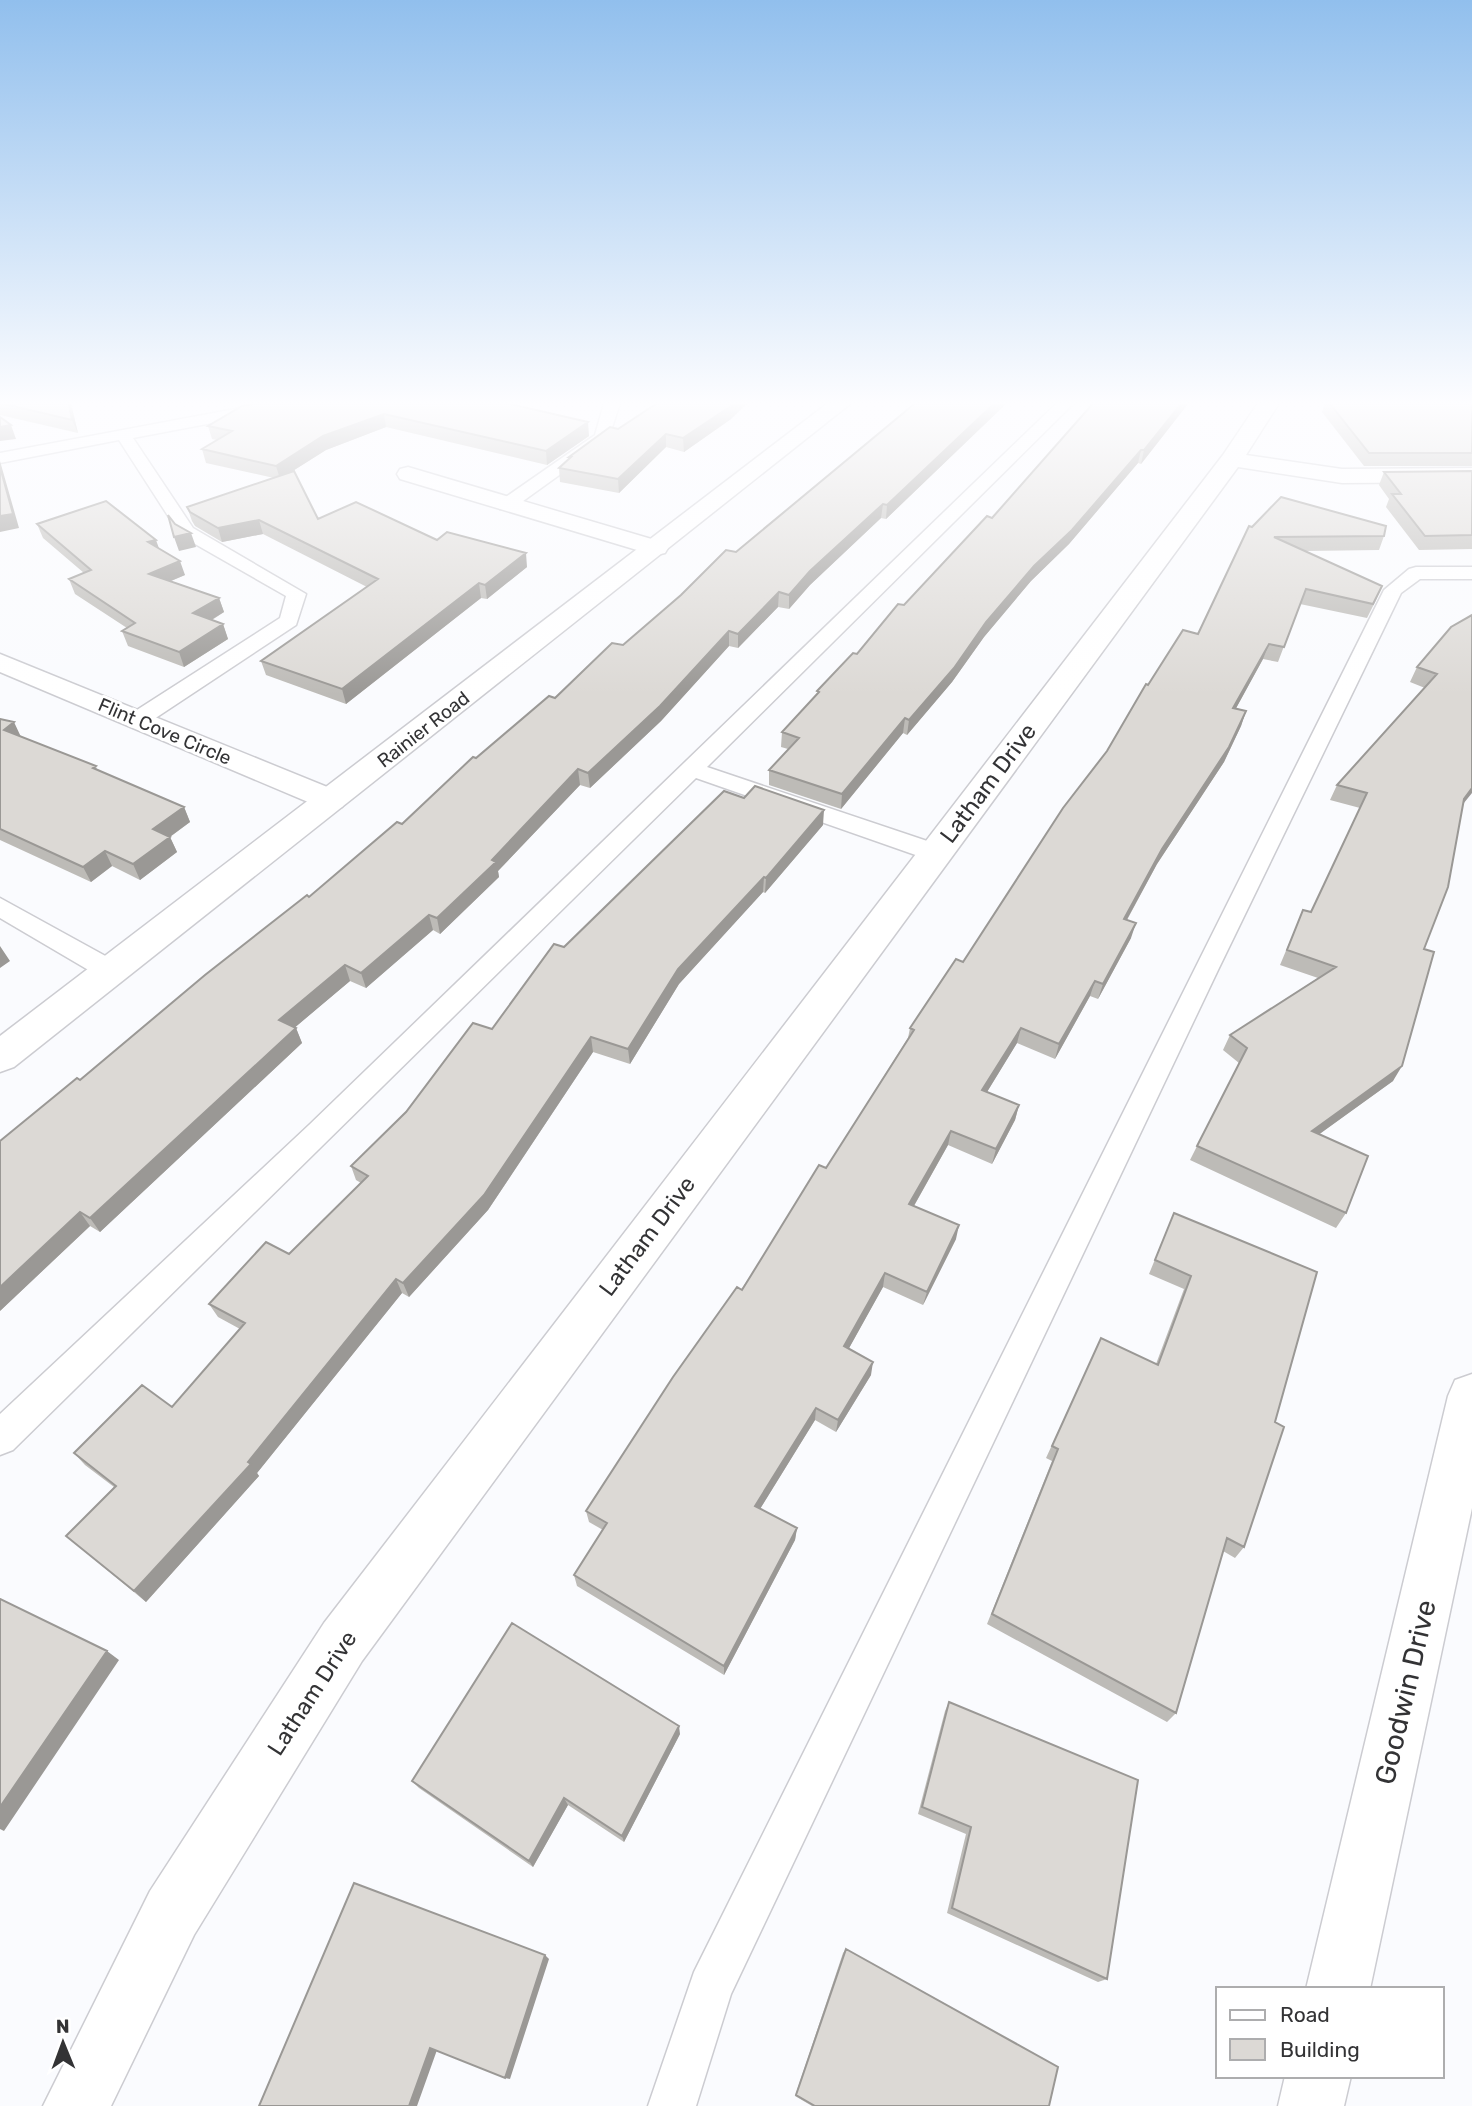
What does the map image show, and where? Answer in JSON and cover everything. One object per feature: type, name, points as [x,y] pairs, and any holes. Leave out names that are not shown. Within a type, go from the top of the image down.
[{"type":"street","points":[[485,498],[656,548]]},
{"type":"street","name":"Rainier Road","points":[[0,1057],[719,498]]},
{"type":"street","name":"Latham Drive","points":[[76,2106],[172,1913],[343,1642],[1202,498]]},
{"type":"street","name":"Flint Cove Circle","points":[[0,662],[331,800]]},
{"type":"street","name":"Goodwin Drive","points":[[1338,1987],[1472,1395]]},
{"type":"street","points":[[1311,2106],[1318,2078]]},
{"type":"lane","points":[[136,720],[289,621],[296,594],[187,532],[165,498]]},
{"type":"lane","points":[[506,505],[515,498]]},
{"type":"lane","points":[[0,1438],[319,1133],[968,498]]},
{"type":"lane","points":[[672,2106],[710,1987],[1393,590],[1416,573],[1472,573]]},
{"type":"lane","points":[[691,769],[936,852]]},
{"type":"lane","points":[[0,907],[111,971]]},
{"type":"building","points":[[0,498],[9,498],[13,514],[0,516]]},
{"type":"building","points":[[213,498],[308,498],[318,519],[356,502],[437,540],[447,532],[526,553],[485,585],[479,583],[342,689],[261,661],[378,579],[259,520],[218,528],[190,512],[187,507]]},
{"type":"building","points":[[801,498],[894,498],[887,505],[883,504],[810,571],[789,595],[779,592],[738,634],[729,631],[660,706],[588,773],[578,769],[492,860],[496,862],[437,918],[429,915],[361,973],[345,965],[279,1020],[296,1028],[90,1218],[80,1212],[0,1287],[0,1141],[77,1078],[80,1080],[205,975],[307,895],[309,897],[397,822],[402,824],[473,757],[476,758],[549,696],[555,698],[612,643],[623,645],[681,595],[726,550],[736,552]]},
{"type":"building","points":[[1009,498],[1099,498],[1072,530],[1034,566],[986,622],[954,668],[909,720],[905,718],[842,794],[769,770],[799,738],[782,732],[819,692],[817,691],[853,653],[857,654],[898,604],[904,605],[987,516],[992,518]]},
{"type":"building","points":[[1280,498],[1386,526],[1384,536],[1274,537],[1382,586],[1373,604],[1306,589],[1284,647],[1269,644],[1233,708],[1246,711],[1229,747],[1162,849],[1124,919],[1136,923],[1103,984],[1095,981],[1059,1044],[1021,1028],[982,1090],[1019,1105],[996,1149],[951,1131],[909,1204],[959,1225],[927,1292],[885,1273],[844,1346],[873,1362],[838,1420],[816,1408],[755,1506],[797,1528],[724,1666],[574,1575],[607,1523],[586,1511],[673,1377],[737,1287],[742,1290],[819,1165],[826,1168],[914,1030],[910,1028],[956,959],[963,962],[1063,808],[1107,751],[1146,684],[1148,685],[1183,630],[1198,634],[1249,526],[1252,527]]},
{"type":"building","points":[[1395,498],[1472,498],[1472,535],[1425,536]]},
{"type":"building","points":[[106,501],[156,540],[148,542],[180,561],[149,574],[219,598],[193,613],[223,624],[179,652],[122,631],[135,623],[69,579],[91,570],[37,524]]},
{"type":"building","points":[[168,515],[175,524],[191,533],[174,537]]},
{"type":"building","points":[[1472,615],[1472,788],[1464,799],[1448,887],[1424,949],[1434,952],[1402,1066],[1312,1131],[1368,1156],[1346,1213],[1197,1146],[1247,1048],[1230,1035],[1336,967],[1287,950],[1303,910],[1311,912],[1367,793],[1337,785],[1437,674],[1417,667],[1451,627]]},
{"type":"building","points":[[0,719],[14,722],[4,730],[96,766],[93,768],[184,807],[153,829],[170,837],[133,864],[105,851],[83,867],[0,829]]},
{"type":"building","points":[[755,786],[824,810],[766,878],[764,877],[678,969],[628,1049],[591,1037],[484,1195],[403,1283],[396,1279],[248,1462],[251,1464],[134,1591],[66,1536],[116,1486],[74,1453],[142,1385],[172,1407],[245,1323],[209,1304],[266,1242],[289,1254],[368,1176],[351,1166],[406,1112],[473,1023],[492,1029],[554,944],[564,947],[724,791],[744,798]]},
{"type":"building","points":[[1174,1213],[1317,1272],[1275,1422],[1284,1427],[1244,1547],[1227,1538],[1176,1713],[992,1614],[1058,1449],[1052,1446],[1101,1338],[1158,1365],[1191,1276],[1155,1260]]},
{"type":"building","points":[[0,1599],[107,1651],[0,1807]]},
{"type":"building","points":[[512,1623],[679,1726],[622,1836],[564,1798],[529,1861],[412,1781]]},
{"type":"building","points":[[949,1702],[1138,1780],[1107,1979],[952,1908],[971,1827],[922,1807]]},
{"type":"building","points":[[354,1883],[545,1955],[505,2078],[430,2048],[409,2106],[259,2106]]},
{"type":"building","points":[[846,1949],[1058,2067],[1049,2106],[815,2106],[796,2095]]}]
